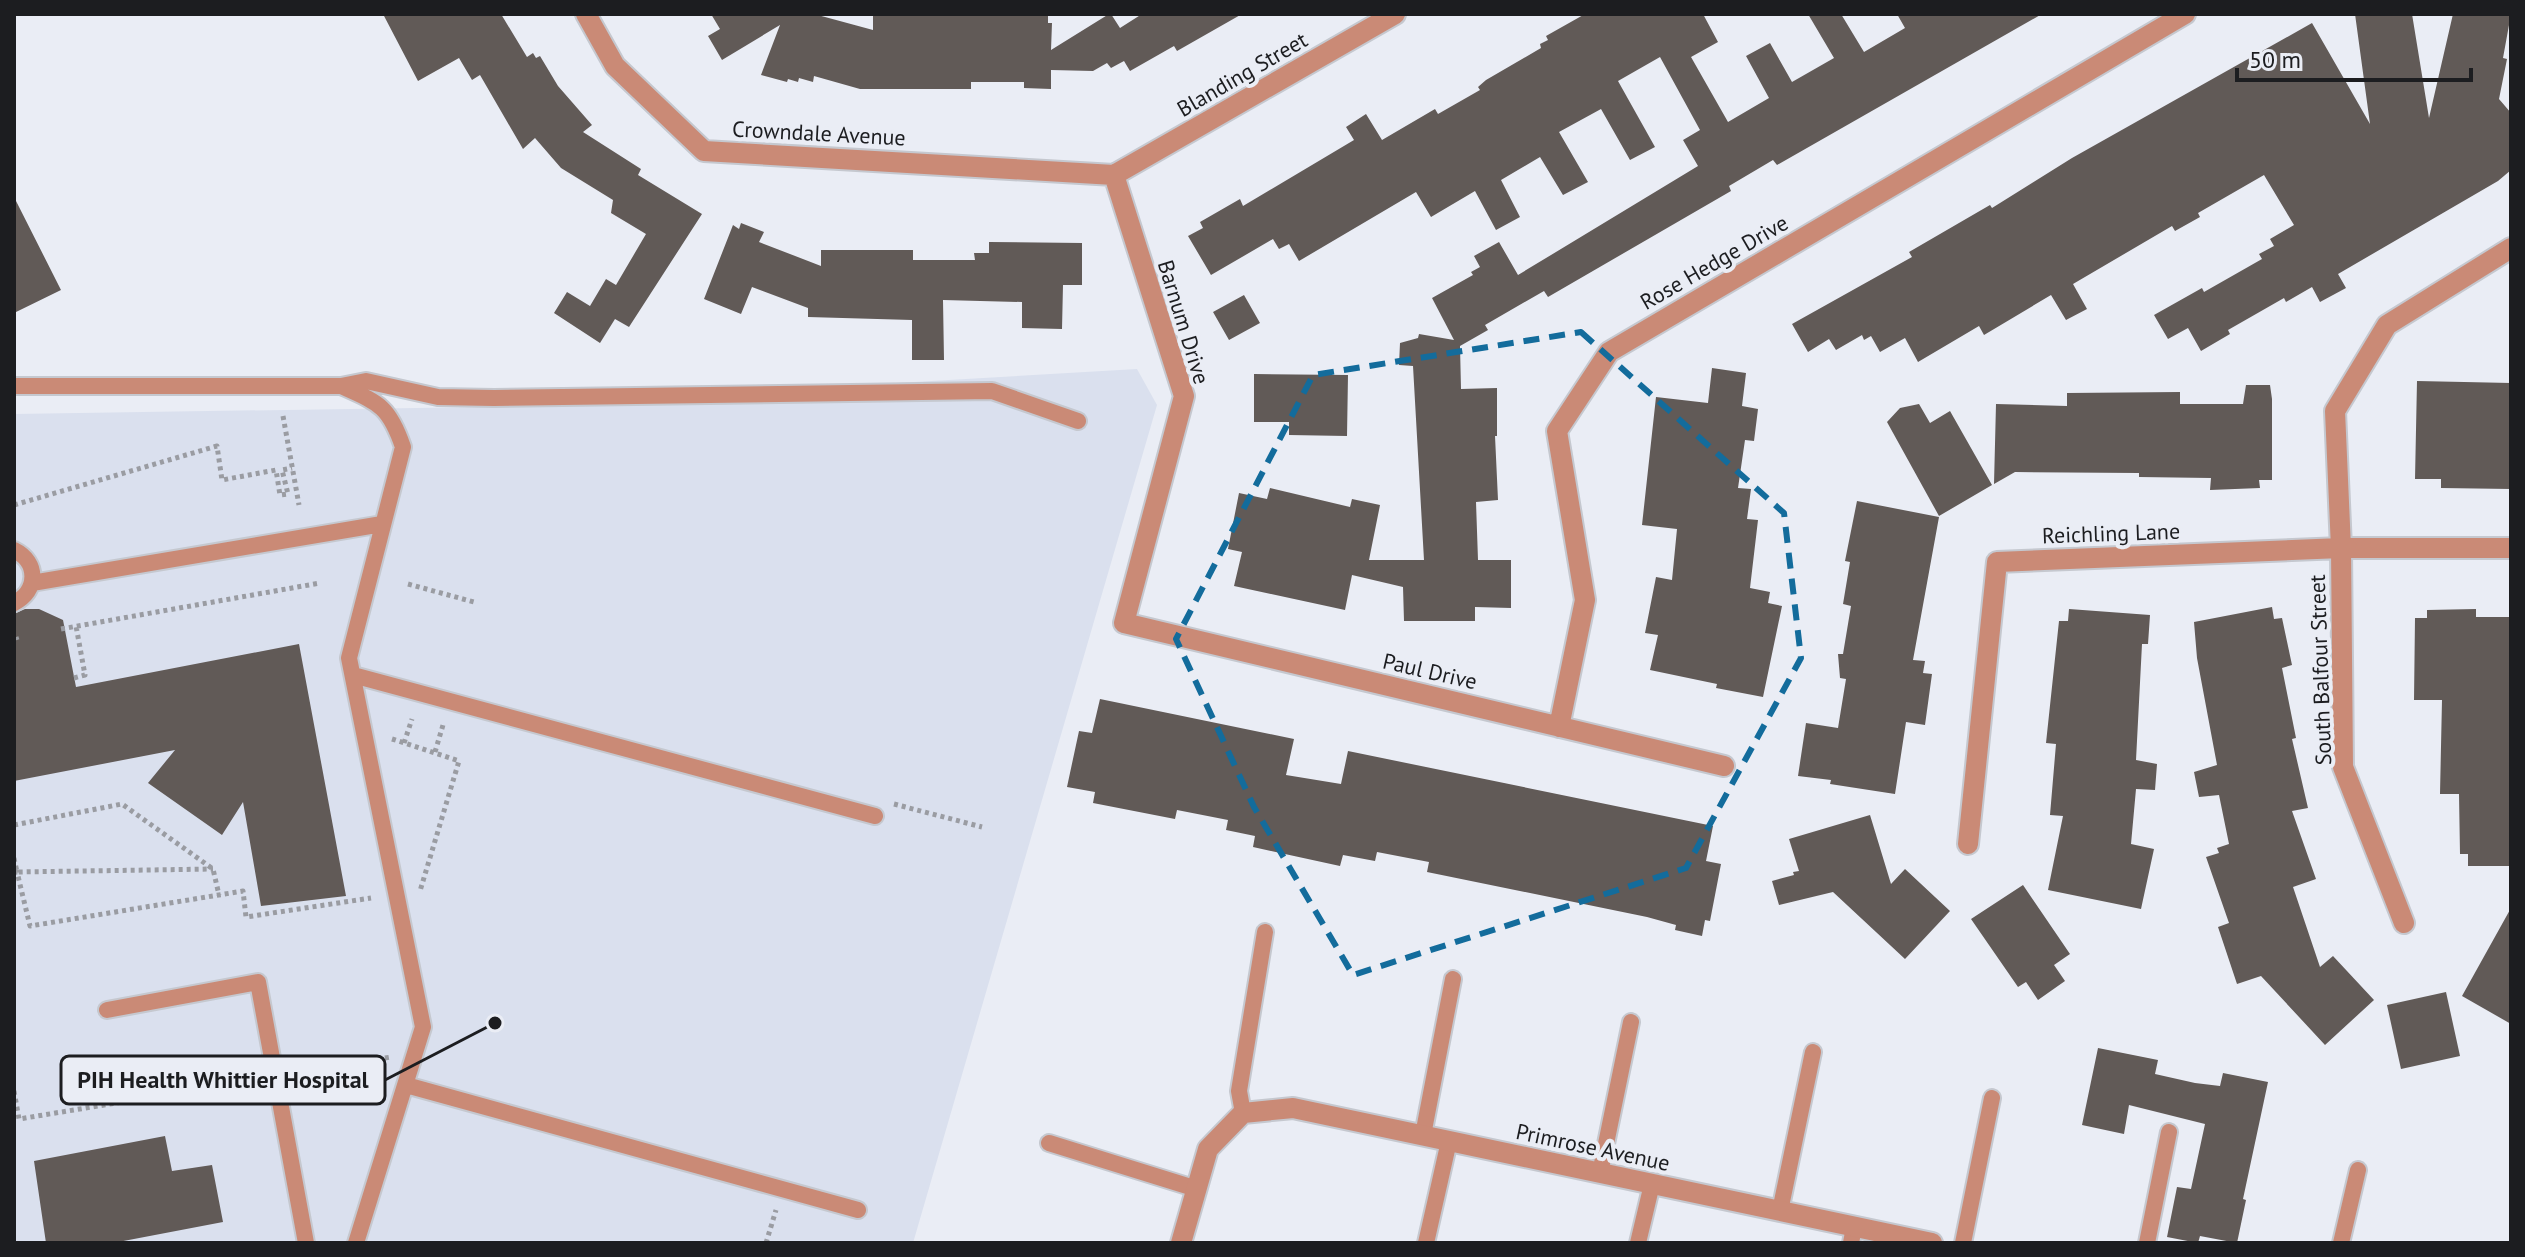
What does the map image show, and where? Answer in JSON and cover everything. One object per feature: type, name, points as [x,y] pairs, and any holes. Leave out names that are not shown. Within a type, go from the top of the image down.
[{"type":"street","name":"Crowndale Avenue","points":[[586,14],[615,66],[704,151],[1114,175]]},
{"type":"street","name":"Blanding Street","points":[[1114,175],[1395,14]]},
{"type":"street","name":"Rose Hedge Drive","points":[[1559,727],[1585,600],[1557,431],[1609,352],[2185,14]]},
{"type":"street","name":"Barnum Drive","points":[[1114,175],[1184,396],[1124,623]]},
{"type":"street","name":"South Balfour Street","points":[[2404,923],[2343,767],[2341,548],[2335,411],[2387,325],[2511,248]]},
{"type":"street","name":"Reichling Lane","points":[[1968,844],[1997,562],[2341,548],[2511,548]]},
{"type":"street","name":"Paul Drive","points":[[1124,623],[1724,766]]},
{"type":"street","name":"Primrose Avenue","points":[[1243,1113],[1293,1108],[1780,1211],[1852,1235],[1932,1243]]},
{"type":"street","points":[[1181,1243],[1208,1149],[1243,1113]]},
{"type":"lane","points":[[14,386],[341,386],[366,381],[438,397],[666,397],[758,392],[992,391],[1078,421]]},
{"type":"lane","points":[[341,386],[379,403],[395,423],[403,447],[349,658],[423,1027],[356,1243]]},
{"type":"lane","points":[[32,583],[382,524]]},
{"type":"lane","points":[[14,550],[27,558],[32,583],[23,598],[14,603]]},
{"type":"lane","points":[[353,675],[875,816]]},
{"type":"lane","points":[[1243,1113],[1239,1091],[1265,932]]},
{"type":"lane","points":[[1423,1135],[1453,979]]},
{"type":"lane","points":[[107,1010],[258,982],[306,1243]]},
{"type":"lane","points":[[1600,1173],[1631,1022]]},
{"type":"lane","points":[[1780,1211],[1813,1052]]},
{"type":"lane","points":[[406,1085],[858,1210]]},
{"type":"lane","points":[[1963,1243],[1992,1098]]},
{"type":"lane","points":[[2147,1243],[2169,1132]]},
{"type":"lane","points":[[1426,1243],[1449,1141]]},
{"type":"lane","points":[[1049,1143],[1197,1189]]},
{"type":"lane","points":[[2341,1243],[2358,1170]]},
{"type":"lane","points":[[1638,1243],[1652,1184]]},
{"type":"path","points":[[283,416],[299,505]]},
{"type":"path","points":[[14,505],[217,446],[222,480],[276,470],[280,495],[288,494],[282,470],[292,468]]},
{"type":"path","points":[[61,629],[320,583]]},
{"type":"path","points":[[408,584],[474,602]]},
{"type":"path","points":[[74,678],[85,675],[76,626]]},
{"type":"path","points":[[404,743],[412,719]]},
{"type":"path","points":[[435,752],[443,725]]},
{"type":"path","points":[[392,739],[459,761],[419,894]]},
{"type":"path","points":[[14,825],[122,804],[213,869],[219,895]]},
{"type":"path","points":[[14,858],[30,926],[243,891],[246,917],[371,898]]},
{"type":"path","points":[[16,873],[213,869]]},
{"type":"path","points":[[14,1091],[19,1119],[396,1056]]},
{"type":"path","points":[[766,1243],[780,1200]]},
{"type":"highlighted area","points":[[1581,332],[1784,513],[1801,658],[1686,868],[1353,975],[1254,807],[1176,639],[1313,375]]},
{"type":"shaded area","points":[[1137,369],[1157,405],[913,1243],[14,1243],[14,414],[481,407]]},
{"type":"building","points":[[383,14],[501,14],[527,57],[533,53],[536,58],[540,56],[558,86],[592,125],[583,132],[641,169],[638,175],[702,214],[629,327],[615,319],[600,343],[554,313],[567,292],[590,306],[606,279],[616,285],[646,234],[611,213],[613,200],[561,168],[535,138],[523,149],[480,75],[472,80],[459,58],[418,81]]},
{"type":"building","points":[[711,14],[814,14],[873,30],[873,16],[1048,14],[1048,23],[1052,23],[1051,50],[1109,14],[1120,28],[1142,14],[1242,14],[1177,51],[1174,46],[1130,71],[1124,61],[1111,68],[1107,63],[1093,71],[1051,70],[1051,89],[1024,88],[1024,82],[971,82],[971,89],[860,89],[814,76],[813,82],[799,78],[798,82],[788,79],[787,82],[761,75],[780,25],[722,60],[708,36],[720,29]]},
{"type":"building","points":[[1585,14],[1703,14],[1718,42],[1691,57],[1728,122],[1769,98],[1746,56],[1770,43],[1792,82],[1834,58],[1808,14],[1841,14],[1864,52],[1905,28],[1897,14],[2042,14],[1777,165],[1773,160],[1729,186],[1731,191],[1548,297],[1544,291],[1485,325],[1488,330],[1460,346],[1461,389],[1497,388],[1495,436],[1498,500],[1476,502],[1478,560],[1511,560],[1511,608],[1475,607],[1475,621],[1404,621],[1403,587],[1352,575],[1345,610],[1234,586],[1242,552],[1228,549],[1239,493],[1267,499],[1270,488],[1350,507],[1352,499],[1380,505],[1369,560],[1424,560],[1413,366],[1399,365],[1400,343],[1418,338],[1419,334],[1454,340],[1432,298],[1473,275],[1471,272],[1480,267],[1474,256],[1499,242],[1518,275],[1698,166],[1683,140],[1700,130],[1660,57],[1618,81],[1655,147],[1630,160],[1601,109],[1559,132],[1588,182],[1563,195],[1540,157],[1501,180],[1520,217],[1496,230],[1475,191],[1431,217],[1416,192],[1299,261],[1289,244],[1279,249],[1273,239],[1211,275],[1188,236],[1203,228],[1200,222],[1240,199],[1243,206],[1354,140],[1346,127],[1366,114],[1382,140],[1435,109],[1438,114],[1480,90],[1478,87],[1486,80],[1541,48],[1540,44],[1548,40],[1546,36]]},
{"type":"building","points":[[2355,14],[2412,14],[2429,118],[2453,14],[2511,14],[2499,99],[2511,113],[2511,170],[2498,181],[2338,274],[2346,288],[2320,302],[2312,287],[2286,302],[2284,298],[2228,330],[2230,334],[2201,351],[2188,328],[2168,339],[2154,315],[2202,288],[2204,292],[2262,259],[2259,254],[2274,246],[2270,239],[2294,225],[2264,175],[2198,213],[2200,217],[2175,231],[2172,226],[2073,284],[2087,309],[2066,320],[2051,295],[1984,335],[1979,326],[1918,362],[1905,338],[1880,352],[1871,336],[1864,340],[1862,335],[1836,350],[1829,339],[1808,352],[1792,324],[1912,257],[1909,252],[1990,205],[1992,208],[2072,158],[2312,23],[2370,124]]},
{"type":"building","points":[[14,197],[61,290],[14,313]]},
{"type":"building","points":[[741,223],[764,232],[759,242],[821,266],[821,250],[913,250],[913,260],[975,260],[974,253],[989,253],[989,242],[1082,243],[1082,285],[1063,285],[1062,329],[1022,328],[1022,302],[943,300],[944,360],[912,360],[912,320],[808,317],[808,308],[752,287],[741,314],[704,299],[733,225],[739,229]]},
{"type":"building","points":[[1244,295],[1260,323],[1229,340],[1213,312]]},
{"type":"building","points":[[1712,368],[1746,373],[1742,406],[1758,409],[1754,441],[1745,440],[1738,488],[1751,489],[1747,519],[1758,520],[1750,588],[1770,592],[1768,603],[1782,606],[1763,697],[1650,670],[1658,635],[1645,633],[1656,577],[1672,580],[1677,529],[1642,525],[1656,397],[1708,403]]},
{"type":"building","points":[[1254,374],[1348,375],[1347,436],[1289,435],[1289,422],[1254,422]]},
{"type":"building","points":[[2417,381],[2511,383],[2511,489],[2441,488],[2441,479],[2415,479]]},
{"type":"building","points":[[2246,385],[2270,385],[2272,399],[2272,480],[2259,480],[2260,488],[2210,490],[2211,478],[2139,477],[2139,473],[2015,472],[1994,484],[1996,404],[2067,406],[2067,393],[2180,392],[2180,404],[2243,404]]},
{"type":"building","points":[[1919,404],[1930,423],[1950,411],[1992,485],[1939,516],[1887,422],[1900,408]]},
{"type":"building","points":[[1857,501],[1939,517],[1913,660],[1925,661],[1923,673],[1932,674],[1925,725],[1906,722],[1895,794],[1798,776],[1806,723],[1838,728],[1846,679],[1840,678],[1838,654],[1843,654],[1851,606],[1843,604],[1850,562],[1845,561]]},
{"type":"building","points":[[2272,607],[2274,619],[2282,618],[2292,665],[2282,668],[2296,738],[2292,739],[2308,808],[2292,811],[2316,879],[2293,887],[2320,967],[2333,956],[2374,1000],[2325,1045],[2261,976],[2237,984],[2218,927],[2229,923],[2206,857],[2219,853],[2217,848],[2229,844],[2219,795],[2199,797],[2194,772],[2217,765],[2197,658],[2194,622]]},
{"type":"building","points":[[25,609],[39,609],[63,620],[76,687],[299,644],[346,896],[261,906],[243,802],[222,835],[148,783],[175,750],[14,781],[14,614]]},
{"type":"building","points":[[2069,609],[2150,615],[2148,644],[2142,644],[2136,760],[2157,764],[2155,790],[2136,789],[2131,844],[2154,849],[2141,909],[2048,890],[2063,816],[2050,815],[2056,744],[2046,743],[2059,621],[2068,621]]},
{"type":"building","points":[[2476,609],[2476,617],[2511,617],[2511,866],[2468,866],[2468,854],[2460,854],[2459,794],[2440,794],[2442,700],[2414,700],[2415,618],[2427,618],[2427,610]]},
{"type":"building","points":[[1100,699],[1294,739],[1286,775],[1341,784],[1348,751],[1713,826],[1706,861],[1721,864],[1710,921],[1705,920],[1702,936],[1675,930],[1676,925],[1647,917],[1427,872],[1429,862],[1377,852],[1375,861],[1343,855],[1340,866],[1253,847],[1255,836],[1226,830],[1228,820],[1177,810],[1175,819],[1093,803],[1095,792],[1067,787],[1079,731],[1092,733]]},
{"type":"building","points":[[1870,815],[1891,884],[1905,869],[1950,911],[1905,959],[1833,892],[1779,905],[1772,881],[1799,871],[1789,839]]},
{"type":"building","points":[[2023,885],[2070,954],[2054,965],[2065,981],[2038,1000],[2026,982],[2018,987],[1971,919]]},
{"type":"building","points":[[2511,908],[2511,1024],[2462,996]]},
{"type":"building","points":[[2446,992],[2460,1056],[2401,1069],[2387,1005]]},
{"type":"building","points":[[2098,1048],[2158,1060],[2155,1074],[2195,1083],[2220,1086],[2223,1073],[2268,1082],[2243,1199],[2246,1200],[2237,1243],[2200,1236],[2198,1243],[2167,1237],[2177,1187],[2191,1189],[2205,1124],[2129,1105],[2124,1134],[2082,1125]]},
{"type":"building","points":[[165,1136],[172,1171],[212,1165],[223,1222],[113,1243],[46,1243],[34,1161]]},
{"type":"place","name":"PIH Health Whittier Hospital","points":[[495,1023]]}]
